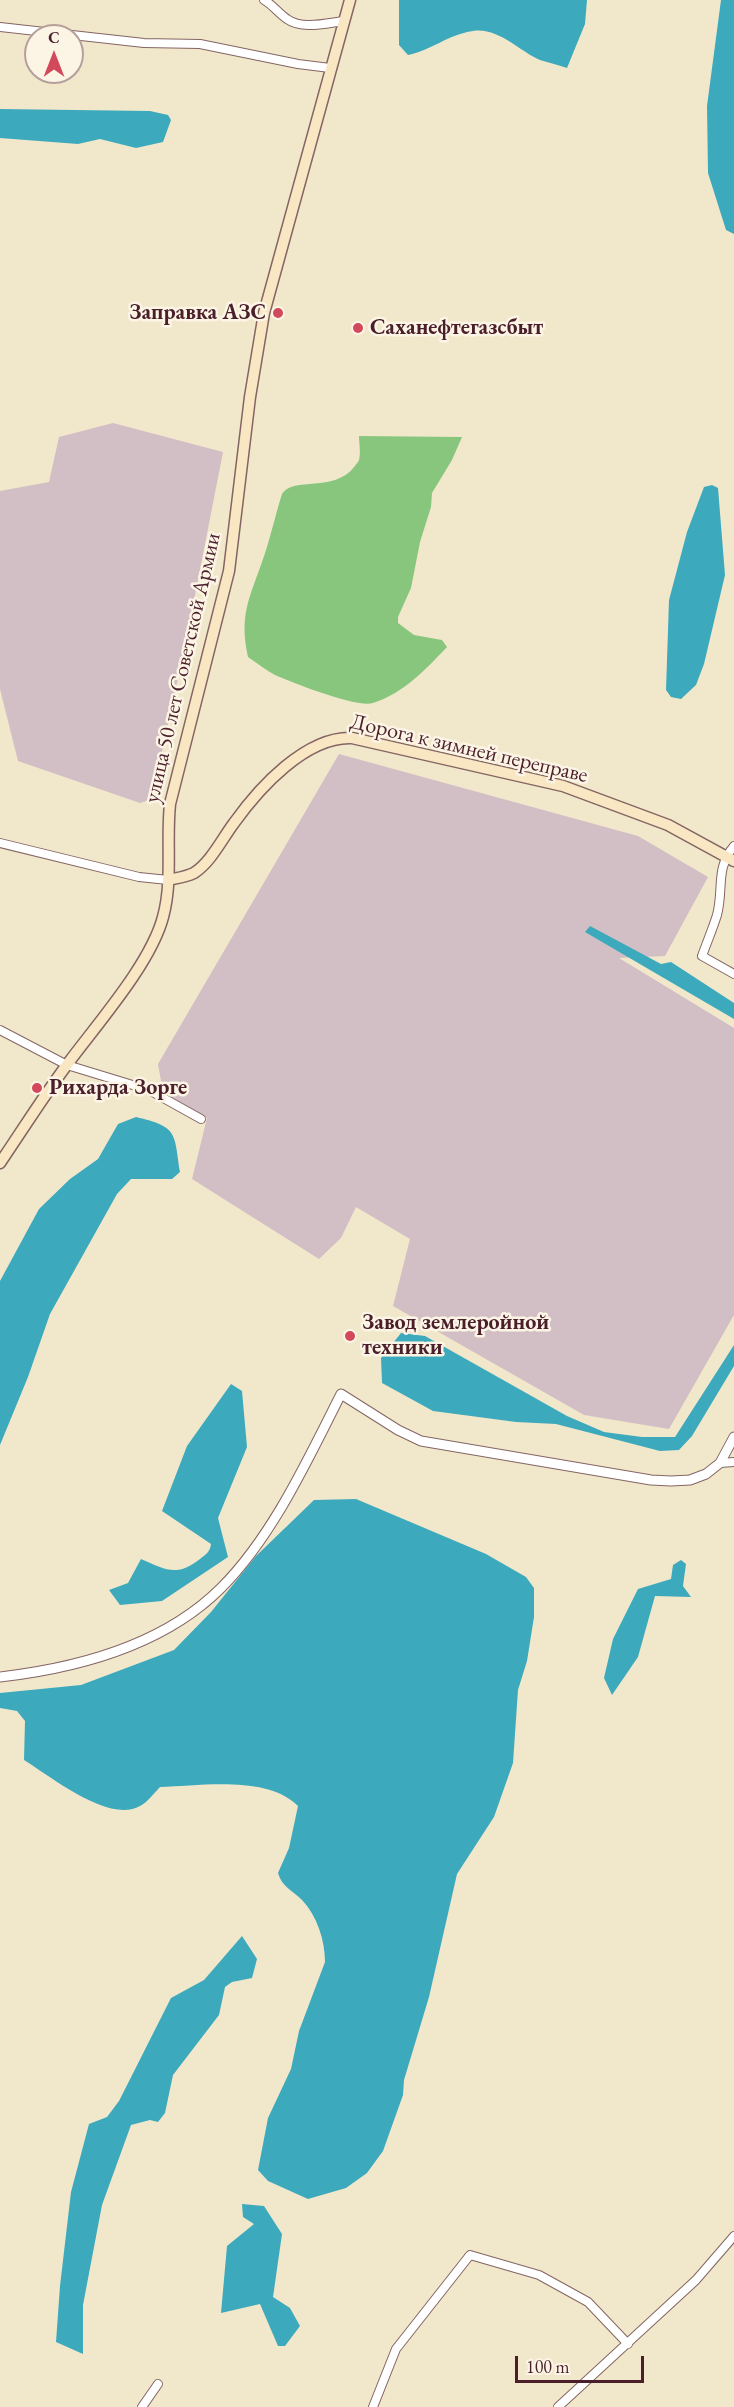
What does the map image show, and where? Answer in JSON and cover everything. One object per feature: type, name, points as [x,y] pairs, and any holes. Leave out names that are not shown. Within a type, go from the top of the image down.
[{"type":"main road","name":"улица 50 лет Советской Армии","points":[[0,1163],[67,1065],[117,999],[157,936],[166,905],[167,831],[170,804],[229,570],[250,397],[264,313],[350,0]]},
{"type":"main road","name":"Дорога к зимней переправе","points":[[168,880],[184,877],[201,867],[250,802],[287,766],[312,748],[338,737],[352,738],[563,786],[668,825],[730,859]]},
{"type":"street","points":[[264,0],[287,20],[294,23],[313,25],[344,21]]},
{"type":"street","points":[[0,27],[144,43],[189,43],[330,68]]},
{"type":"street","points":[[0,843],[139,877],[168,880]]},
{"type":"street","points":[[734,846],[730,859],[721,870],[721,895],[717,916],[702,956],[734,974]]},
{"type":"street","points":[[0,1030],[67,1065],[148,1090],[201,1119]]},
{"type":"street","points":[[0,1677],[54,1669],[124,1648],[174,1625],[195,1610],[220,1589],[257,1544],[312,1451],[341,1394],[398,1430],[421,1441],[651,1480],[690,1480],[706,1474],[720,1463],[734,1437]]},
{"type":"street","points":[[720,1463],[734,1462]]},
{"type":"street","points":[[558,2407],[696,2280],[734,2236]]},
{"type":"street","points":[[373,2407],[396,2349],[471,2255],[539,2275],[588,2302],[628,2344]]},
{"type":"street","points":[[141,2407],[158,2384]]},
{"type":"shaded area","points":[[113,423],[223,452],[152,799],[140,803],[18,761],[0,689],[0,491],[49,482],[59,437]]},
{"type":"shaded area","points":[[339,754],[638,836],[708,877],[665,956],[619,958],[734,1028],[734,1315],[669,1429],[584,1415],[393,1306],[410,1239],[356,1207],[341,1238],[319,1259],[192,1179],[207,1118],[163,1092],[158,1064]]},
{"type":"green space","points":[[359,436],[462,437],[452,460],[432,493],[431,507],[420,542],[411,588],[398,617],[398,623],[414,635],[442,640],[447,647],[423,672],[404,687],[384,699],[365,704],[325,694],[275,675],[248,657],[245,643],[245,619],[249,598],[265,554],[282,494],[295,486],[336,480],[346,475],[359,461]]},
{"type":"water","points":[[399,0],[587,0],[585,24],[567,68],[540,60],[500,36],[482,31],[464,33],[408,55],[399,45]]},
{"type":"water","points":[[721,0],[734,0],[734,234],[726,230],[708,173],[707,106]]},
{"type":"water","points":[[0,109],[150,111],[168,115],[171,120],[163,142],[136,148],[100,139],[78,144],[0,138]]},
{"type":"water","points":[[712,485],[718,488],[725,575],[704,664],[696,685],[681,699],[671,697],[666,690],[669,600],[687,532],[704,487]]},
{"type":"water","points":[[590,926],[661,964],[671,962],[734,1003],[734,1019],[585,932]]},
{"type":"water","points":[[136,1117],[160,1124],[172,1133],[180,1172],[172,1179],[131,1179],[117,1194],[50,1314],[28,1377],[0,1445],[0,1281],[39,1209],[70,1179],[98,1159],[118,1124]]},
{"type":"water","points":[[401,1333],[425,1336],[567,1416],[604,1432],[642,1437],[675,1437],[734,1345],[734,1366],[692,1436],[679,1450],[660,1451],[556,1424],[516,1422],[433,1411],[382,1383],[381,1358]]},
{"type":"water","points":[[231,1384],[242,1391],[247,1447],[218,1518],[228,1557],[162,1601],[120,1605],[109,1590],[128,1583],[141,1559],[165,1569],[178,1570],[192,1565],[210,1549],[211,1544],[162,1511],[187,1446]]},
{"type":"water","points":[[356,1499],[486,1554],[526,1577],[534,1588],[534,1617],[527,1661],[518,1690],[513,1763],[494,1817],[457,1874],[429,1997],[404,2080],[403,2095],[383,2151],[367,2173],[346,2188],[308,2199],[268,2181],[258,2170],[268,2118],[291,2069],[299,2031],[325,1962],[322,1937],[312,1913],[302,1900],[285,1885],[278,1873],[289,1848],[298,1806],[285,1796],[269,1790],[233,1784],[160,1787],[143,1804],[127,1810],[112,1809],[97,1804],[80,1796],[24,1760],[25,1721],[17,1711],[0,1708],[0,1693],[81,1685],[174,1650],[211,1612],[256,1556],[314,1500]]},
{"type":"water","points":[[681,1560],[686,1564],[683,1586],[691,1597],[655,1596],[638,1657],[612,1695],[604,1678],[613,1639],[638,1589],[671,1579],[673,1565]]},
{"type":"water","points":[[242,1936],[257,1959],[252,1978],[232,1982],[225,1987],[219,2015],[173,2075],[165,2113],[158,2122],[150,2120],[131,2125],[102,2205],[83,2305],[83,2354],[56,2342],[71,2192],[89,2124],[107,2117],[119,2101],[171,1998],[204,1980]]},
{"type":"water","points":[[242,2204],[264,2206],[282,2234],[273,2297],[290,2308],[300,2326],[285,2346],[278,2346],[260,2304],[221,2313],[227,2246],[254,2224],[243,2217]]},
{"type":"place","name":"Заправка АЗС","points":[[278,313]]},
{"type":"place","name":"Саханефтегазсбыт","points":[[358,328]]},
{"type":"place","name":"Рихарда Зорге","points":[[37,1088]]},
{"type":"place","name":"Завод землеройной техники","points":[[350,1336]]}]
